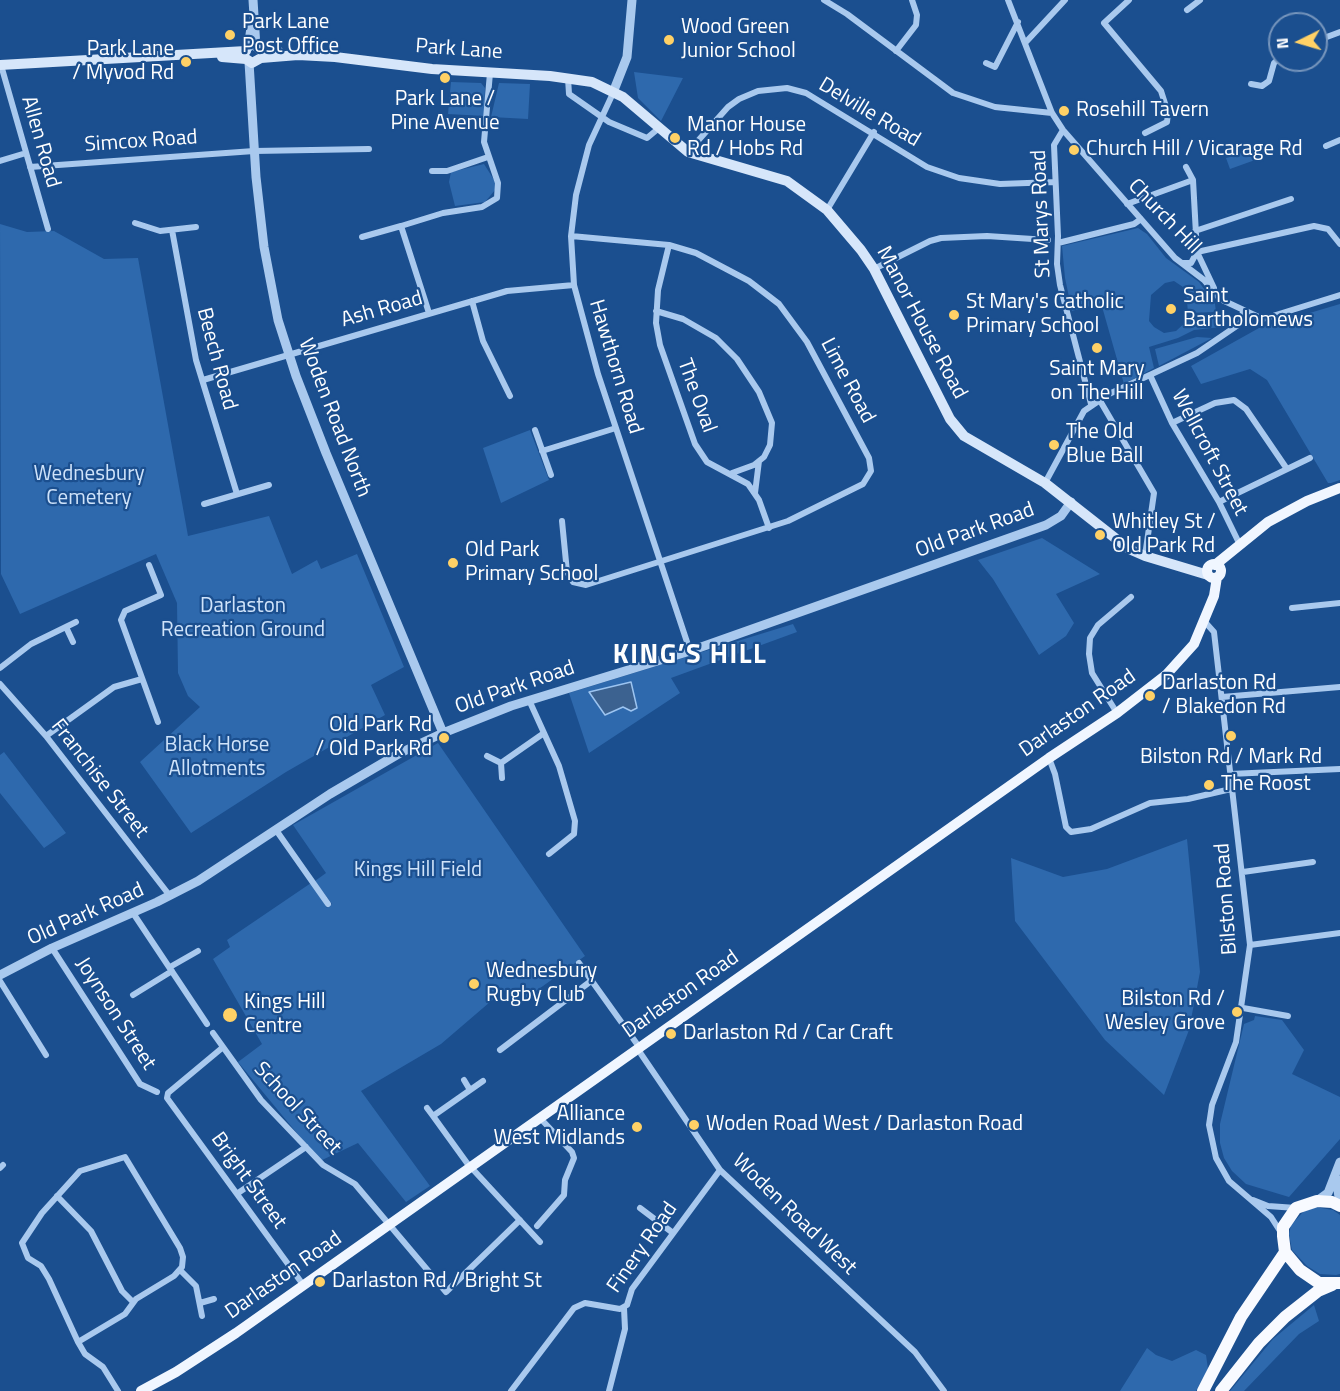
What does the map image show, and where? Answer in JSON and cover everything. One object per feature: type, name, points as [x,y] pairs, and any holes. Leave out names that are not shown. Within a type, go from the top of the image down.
[{"type":"highway","points":[[1338,1284],[1312,1279],[1292,1262],[1285,1252],[1283,1227],[1296,1208],[1317,1201],[1340,1204]]},
{"type":"highway","points":[[1203,1391],[1240,1317],[1285,1252]]},
{"type":"highway","points":[[1221,1391],[1259,1343],[1285,1317],[1318,1291],[1338,1284]]},
{"type":"main road","name":"Park Lane","points":[[0,65],[192,54],[298,55],[568,78],[591,82],[614,90]]},
{"type":"main road","name":"Manor House Road","points":[[614,90],[688,153],[777,176],[800,189],[827,210],[874,270],[957,429],[980,447],[1045,483],[1129,549],[1145,556],[1214,572]]},
{"type":"main road","name":"Darlaston Road","points":[[141,1391],[196,1360],[304,1286],[1049,758],[1117,713],[1177,664],[1194,644],[1211,600],[1214,572],[1227,556],[1268,522],[1307,501],[1340,488]]},
{"type":"street","points":[[614,90],[627,57],[632,0]]},
{"type":"street","points":[[824,0],[945,89],[964,98],[995,107],[1052,113]]},
{"type":"street","points":[[896,51],[916,25],[917,15],[912,0]]},
{"type":"street","name":"Church Hill","points":[[1008,0],[1052,113],[1063,130],[1127,204],[1182,263],[1204,280],[1220,299],[1263,319],[1340,295]]},
{"type":"street","points":[[1026,42],[1065,0]]},
{"type":"street","points":[[1129,0],[1104,23],[1161,91],[1168,113],[1167,122],[1145,133]]},
{"type":"street","points":[[1188,10],[1200,0]]},
{"type":"street","name":"Woden Road North","points":[[253,4],[254,151],[264,247],[278,320],[326,453],[443,733]]},
{"type":"street","points":[[986,63],[995,67],[1018,22]]},
{"type":"street","name":"Allen Road","points":[[0,65],[48,229]]},
{"type":"street","points":[[1251,84],[1262,86],[1269,81],[1272,72]]},
{"type":"street","points":[[362,237],[443,213],[482,207],[497,198],[499,189],[484,142],[490,73]]},
{"type":"street","points":[[568,78],[569,94],[603,117],[647,138],[659,128]]},
{"type":"street","name":"Delville Road","points":[[688,153],[735,102],[769,89],[796,89],[874,132],[927,167],[959,178],[1000,184],[1055,182]]},
{"type":"street","name":"Hawthorn Road","points":[[614,90],[582,167],[571,236],[574,285],[583,327],[690,651]]},
{"type":"street","name":"St Marys Road","points":[[1063,130],[1054,145],[1059,285],[1091,404]]},
{"type":"street","points":[[827,210],[874,132]]},
{"type":"street","points":[[1326,146],[1340,140]]},
{"type":"street","name":"Simcox Road","points":[[30,167],[254,151],[369,149]]},
{"type":"street","points":[[0,161],[26,153]]},
{"type":"street","points":[[432,171],[447,171],[488,157]]},
{"type":"street","points":[[1186,168],[1192,180],[1197,252],[1220,299]]},
{"type":"street","points":[[1127,204],[1192,180]]},
{"type":"street","points":[[1195,231],[1292,199]]},
{"type":"street","points":[[1058,243],[1134,224],[1141,219]]},
{"type":"street","points":[[135,223],[160,231],[196,227]]},
{"type":"street","points":[[401,226],[429,313]]},
{"type":"street","points":[[1197,252],[1314,226],[1328,229],[1340,244]]},
{"type":"street","name":"Beech Road","points":[[172,230],[196,360],[237,494]]},
{"type":"street","name":"Lime Road","points":[[562,521],[565,566],[573,582],[586,585],[660,564],[808,513],[863,484],[870,471],[869,458],[807,342],[779,304],[749,281],[721,264],[669,245],[571,236]]},
{"type":"street","points":[[874,270],[930,241],[941,238],[987,236],[1048,240]]},
{"type":"street","name":"The Oval","points":[[669,245],[656,311],[660,345],[695,444],[707,462],[732,473],[748,484],[755,493],[769,528]]},
{"type":"street","points":[[1182,263],[1194,261],[1197,252]]},
{"type":"street","name":"Ash Road","points":[[203,380],[472,301],[516,290],[574,285]]},
{"type":"street","points":[[472,301],[483,341],[510,396]]},
{"type":"street","name":"The Oval","points":[[656,311],[683,319],[716,338],[737,359],[752,380],[772,423],[770,445],[759,461],[755,493]]},
{"type":"street","points":[[1045,483],[1079,418],[1091,404],[1197,353],[1241,323],[1243,311]]},
{"type":"street","name":"Wellcroft Street","points":[[1150,375],[1172,423],[1219,502],[1240,545]]},
{"type":"street","points":[[1099,399],[1154,493],[1145,556]]},
{"type":"street","points":[[1172,423],[1215,403],[1234,400],[1246,409],[1287,469]]},
{"type":"street","points":[[542,451],[616,428]]},
{"type":"street","points":[[535,430],[551,475]]},
{"type":"street","points":[[1219,502],[1310,458]]},
{"type":"street","points":[[732,473],[759,461]]},
{"type":"street","points":[[204,504],[269,485]]},
{"type":"street","name":"Old Park Road","points":[[0,975],[52,948],[170,896],[368,772],[443,733],[529,700],[690,651],[1046,525],[1060,516],[1071,502]]},
{"type":"street","points":[[149,565],[161,595],[125,611],[121,620],[158,722]]},
{"type":"street","points":[[1117,713],[1092,673],[1089,654],[1090,638],[1098,625],[1131,597]]},
{"type":"street","points":[[1292,608],[1340,603]]},
{"type":"street","points":[[0,668],[31,644],[76,622]]},
{"type":"street","name":"Bilston Road","points":[[1204,622],[1214,632],[1250,945],[1236,1042],[1212,1105],[1209,1125],[1216,1158],[1229,1181],[1275,1222],[1283,1236]]},
{"type":"street","points":[[66,627],[73,642]]},
{"type":"street","points":[[46,736],[114,687],[142,679]]},
{"type":"street","name":"Franchise Street","points":[[0,684],[46,736],[170,896]]},
{"type":"street","points":[[1222,697],[1340,687]]},
{"type":"street","points":[[529,700],[559,766],[575,821],[574,834],[549,854]]},
{"type":"street","points":[[501,764],[544,733]]},
{"type":"street","points":[[488,756],[501,764]]},
{"type":"street","points":[[1049,758],[1055,774],[1065,826],[1071,832],[1091,829],[1150,803],[1188,799],[1231,789]]},
{"type":"street","points":[[501,764],[502,778]]},
{"type":"street","points":[[1230,774],[1340,769]]},
{"type":"street","points":[[276,830],[328,904]]},
{"type":"street","points":[[1243,872],[1313,862]]},
{"type":"street","points":[[133,913],[207,1024]]},
{"type":"street","points":[[1250,945],[1340,933]]},
{"type":"street","name":"Joynson Street","points":[[52,948],[140,1084],[157,1092]]},
{"type":"street","points":[[133,995],[198,951]]},
{"type":"street","name":"Woden Road West","points":[[579,963],[720,1170],[915,1352],[944,1391]]},
{"type":"street","points":[[0,981],[46,1055]]},
{"type":"street","points":[[500,1050],[591,981]]},
{"type":"street","points":[[1242,1008],[1288,1016]]},
{"type":"street","name":"School Street","points":[[213,1033],[261,1100],[323,1165],[355,1184],[392,1224],[446,1292],[520,1220]]},
{"type":"street","name":"Bright Street","points":[[222,1048],[166,1095],[304,1286]]},
{"type":"street","points":[[464,1080],[470,1090]]},
{"type":"street","points":[[433,1116],[483,1081]]},
{"type":"street","points":[[427,1108],[467,1163],[540,1242]]},
{"type":"street","points":[[537,1226],[564,1196],[565,1180],[574,1158],[572,1152],[540,1118]]},
{"type":"street","points":[[237,1193],[306,1147]]},
{"type":"street","points":[[78,1342],[125,1314],[133,1302],[180,1270],[182,1252],[124,1157],[85,1168],[57,1196],[25,1235],[22,1246],[28,1258],[40,1266],[49,1279],[78,1342],[85,1354],[103,1367],[118,1391]]},
{"type":"street","points":[[1317,1201],[1328,1193],[1338,1166]]},
{"type":"street","points":[[1338,1166],[1340,1204]]},
{"type":"street","name":"Finery Road","points":[[512,1391],[580,1304],[624,1308],[632,1289],[720,1170]]},
{"type":"street","points":[[57,1196],[91,1230],[122,1292],[133,1302]]},
{"type":"street","name":"Bilston Road","points":[[1247,1198],[1268,1206],[1296,1208]]},
{"type":"street","points":[[640,1208],[673,1233]]},
{"type":"street","points":[[180,1270],[196,1286],[202,1316]]},
{"type":"street","points":[[200,1303],[214,1299]]},
{"type":"street","points":[[609,1391],[625,1329],[624,1308]]},
{"type":"green space","points":[[634,72],[683,78],[661,121],[638,98]]},
{"type":"green space","points":[[451,82],[481,83],[485,88],[484,116],[448,114]]},
{"type":"green space","points":[[499,83],[530,84],[528,119],[491,117]]},
{"type":"green space","points":[[1251,150],[1255,160],[1230,169],[1226,158]]},
{"type":"green space","points":[[484,164],[496,183],[495,190],[485,202],[455,206],[449,182],[451,172]]},
{"type":"green space","points":[[0,224],[27,232],[54,231],[104,259],[138,258],[188,536],[269,516],[292,574],[317,560],[321,569],[357,554],[404,667],[371,685],[385,715],[286,772],[191,833],[140,762],[200,707],[188,696],[178,673],[177,603],[156,554],[20,614],[1,574]]},
{"type":"green space","points":[[1138,228],[1147,234],[1166,258],[1199,282],[1215,304],[1216,312],[1188,313],[1186,289],[1174,281],[1165,283],[1151,295],[1149,321],[1154,327],[1164,333],[1176,331],[1189,319],[1221,316],[1221,327],[1194,330],[1178,338],[1149,347],[1154,368],[1124,384],[1101,303],[1072,311],[1065,278],[1062,246]]},
{"type":"green space","points":[[1340,304],[1340,480],[1328,483],[1267,380],[1250,369],[1201,384],[1191,366],[1259,328]]},
{"type":"green space","points":[[1197,337],[1212,338],[1159,366],[1155,349]]},
{"type":"green space","points":[[530,430],[549,480],[501,503],[483,448]]},
{"type":"green space","points":[[1042,538],[1100,574],[1056,594],[1074,623],[1066,636],[1039,655],[993,579],[978,560]]},
{"type":"green space","points":[[793,624],[797,632],[671,678],[680,693],[589,753],[569,693]]},
{"type":"green space","name":"Kings Hill Field","points":[[438,743],[585,956],[515,1006],[504,990],[441,1044],[361,1091],[430,1186],[406,1202],[358,1143],[320,1161],[238,1062],[262,1044],[213,959],[230,947],[227,940],[311,883],[327,908],[332,904],[315,881],[326,873],[293,825]]},
{"type":"green space","points":[[4,752],[66,833],[44,848],[0,793],[0,755]]},
{"type":"green space","points":[[1187,839],[1200,972],[1189,1030],[1164,1095],[1105,1040],[1015,921],[1011,858],[1063,877],[1107,869]]},
{"type":"green space","points":[[1255,1016],[1282,1020],[1304,1050],[1292,1074],[1340,1097],[1340,1139],[1289,1197],[1246,1184],[1232,1171],[1224,1158],[1220,1143],[1220,1124],[1244,1024],[1254,1020]]},
{"type":"green space","points":[[1315,1207],[1333,1210],[1340,1215],[1340,1274],[1320,1274],[1307,1266],[1292,1250],[1289,1234],[1291,1225],[1304,1211]]},
{"type":"green space","points":[[1314,1305],[1319,1321],[1299,1334],[1244,1391],[1230,1391],[1273,1339]]},
{"type":"green space","points":[[1147,1348],[1156,1355],[1172,1361],[1196,1350],[1206,1355],[1208,1369],[1196,1391],[1120,1391]]},
{"type":"shaded area","points":[[631,682],[637,708],[631,711],[623,707],[605,715],[589,692]]},
{"type":"place","name":"Park Lane Post Office","points":[[230,35]]},
{"type":"place","name":"Wood Green Junior School","points":[[669,40]]},
{"type":"place","name":"Park Lane / Myvod Rd","points":[[186,62]]},
{"type":"place","name":"Park Lane / Pine Avenue","points":[[445,78]]},
{"type":"place","name":"Rosehill Tavern","points":[[1064,111]]},
{"type":"place","name":"Manor House Rd / Hobs Rd","points":[[675,138]]},
{"type":"place","name":"Church Hill / Vicarage Rd","points":[[1074,150]]},
{"type":"place","name":"Saint Bartholomews","points":[[1171,309]]},
{"type":"place","name":"St Mary's Catholic Primary School","points":[[954,315]]},
{"type":"place","name":"Saint Mary on The Hill","points":[[1097,348]]},
{"type":"place","name":"The Old Blue Ball","points":[[1054,445]]},
{"type":"place","name":"Whitley St / Old Park Rd","points":[[1100,535]]},
{"type":"place","name":"Old Park Primary School","points":[[453,563]]},
{"type":"place","name":"Darlaston Rd / Blakedon Rd","points":[[1150,696]]},
{"type":"place","name":"Bilston Rd / Mark Rd","points":[[1231,736]]},
{"type":"place","name":"Old Park Rd / Old Park Rd","points":[[444,738]]},
{"type":"place","name":"The Roost","points":[[1209,785]]},
{"type":"place","name":"Wednesbury Rugby Club","points":[[474,984]]},
{"type":"place","name":"Bilston Rd / Wesley Grove","points":[[1237,1012]]},
{"type":"place","name":"Kings Hill Centre","points":[[230,1015]]},
{"type":"place","name":"Darlaston Rd / Car Craft","points":[[671,1034]]},
{"type":"place","name":"Woden Road West / Darlaston Road","points":[[694,1125]]},
{"type":"place","name":"Alliance West Midlands","points":[[637,1127]]},
{"type":"place","name":"Darlaston Rd / Bright St","points":[[320,1282]]},
{"type":"district","name":"KING’S HILL","points":[[690,656]]},
{"type":"park label","name":"Wednesbury Cemetery","points":[[89,487]]},
{"type":"park label","name":"Darlaston Recreation Ground","points":[[243,619]]},
{"type":"park label","name":"Black Horse Allotments","points":[[217,758]]}]
